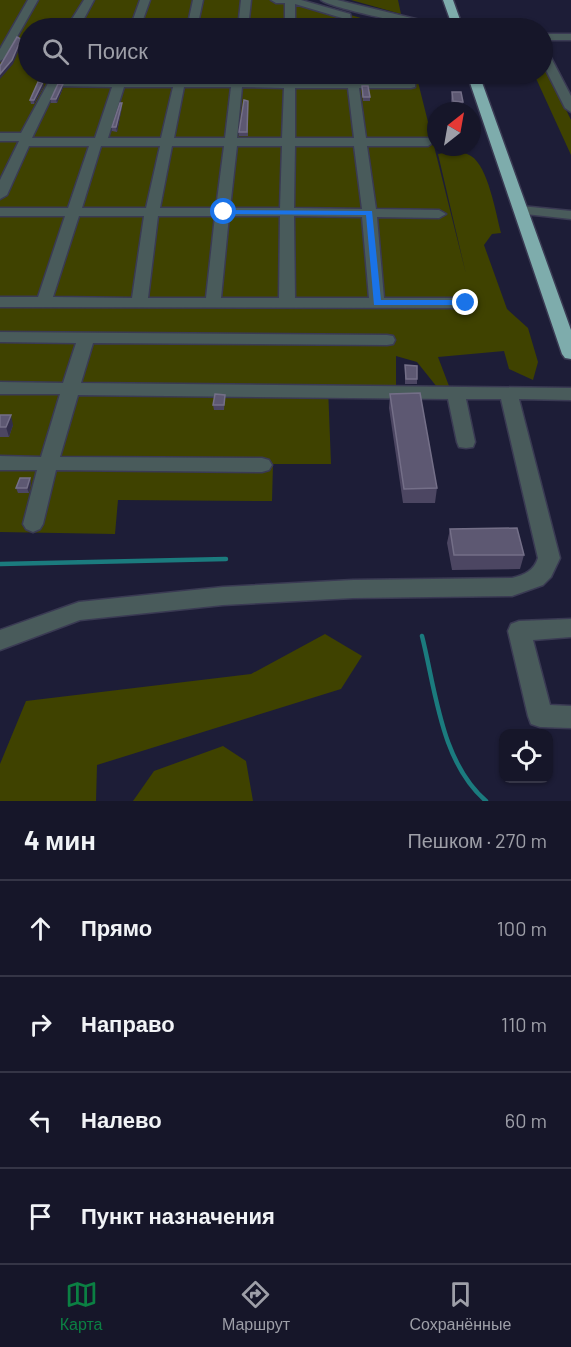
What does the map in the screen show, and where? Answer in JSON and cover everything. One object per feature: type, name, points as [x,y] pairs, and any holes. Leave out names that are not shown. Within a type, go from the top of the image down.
[{"type":"highway","points":[[448,0],[454,18]]},
{"type":"highway","points":[[477,84],[571,354]]},
{"type":"street","points":[[20,18],[33,0]]},
{"type":"street","points":[[78,18],[89,0]]},
{"type":"street","points":[[139,18],[145,0]]},
{"type":"street","points":[[194,18],[198,0]]},
{"type":"street","points":[[244,18],[246,0]]},
{"type":"street","points":[[276,0],[290,0],[347,16],[347,18]]},
{"type":"street","points":[[290,0],[290,18]]},
{"type":"street","points":[[326,0],[398,18]]},
{"type":"street","points":[[0,58],[5,39],[18,21]]},
{"type":"street","points":[[553,37],[571,37]]},
{"type":"street","points":[[553,71],[571,108]]},
{"type":"street","points":[[0,195],[53,84]]},
{"type":"street","points":[[44,302],[73,212],[119,84]]},
{"type":"street","points":[[139,303],[152,212],[179,84]]},
{"type":"street","points":[[213,302],[237,84]]},
{"type":"street","points":[[287,302],[290,84]]},
{"type":"street","points":[[353,84],[369,212],[377,303]]},
{"type":"street","points":[[401,84],[411,85]]},
{"type":"street","points":[[0,137],[98,143],[427,142]]},
{"type":"street","points":[[521,210],[571,215]]},
{"type":"street","points":[[0,212],[440,214]]},
{"type":"street","points":[[0,302],[466,303]]},
{"type":"street","points":[[0,337],[387,340]]},
{"type":"street","points":[[33,524],[48,464],[86,337]]},
{"type":"street","points":[[0,388],[571,394]]},
{"type":"street","points":[[0,640],[80,611],[223,596],[353,589],[512,587],[533,582],[546,571],[549,558],[508,392]]},
{"type":"street","points":[[456,393],[466,442]]},
{"type":"street","points":[[0,463],[262,465]]},
{"type":"street","points":[[571,627],[519,631],[540,716],[571,717]]},
{"type":"shaded area","points":[[0,0],[298,0],[361,18],[18,18],[18,84],[418,84],[427,118],[427,156],[436,156],[466,274],[438,156],[471,156],[477,161],[487,180],[501,233],[492,234],[484,245],[507,309],[528,328],[538,362],[533,380],[509,369],[504,351],[438,357],[449,386],[437,387],[417,362],[396,356],[396,387],[328,387],[331,464],[273,464],[272,501],[118,500],[115,534],[0,532]]},
{"type":"shaded area","points":[[351,0],[398,0],[401,14]]},
{"type":"shaded area","points":[[553,83],[571,120],[571,155],[539,84]]},
{"type":"shaded area","points":[[325,634],[362,656],[341,689],[97,765],[96,801],[0,801],[0,764],[26,701],[251,674]]},
{"type":"shaded area","points":[[223,746],[246,761],[253,801],[133,801],[154,771]]},
{"type":"building","points":[[18,38],[18,46],[12,60],[0,74],[0,66]]},
{"type":"building","points":[[37,84],[42,84],[34,100],[30,100]]},
{"type":"building","points":[[58,84],[63,84],[56,99],[51,99]]},
{"type":"building","points":[[362,86],[368,86],[370,97],[363,97]]},
{"type":"building","points":[[452,92],[461,92],[463,102],[453,101]]},
{"type":"building","points":[[244,100],[248,101],[247,132],[239,132]]},
{"type":"building","points":[[120,103],[122,103],[116,127],[112,127]]},
{"type":"building","points":[[405,365],[417,366],[417,379],[406,379]]},
{"type":"building","points":[[420,393],[437,488],[404,489],[390,394]]},
{"type":"building","points":[[215,394],[225,395],[224,405],[213,405]]},
{"type":"building","points":[[0,415],[11,415],[6,427],[0,427]]},
{"type":"building","points":[[20,478],[30,478],[27,488],[16,488]]},
{"type":"building","points":[[517,528],[524,555],[454,555],[450,529]]},
{"type":"waterway","points":[[0,564],[226,559]]},
{"type":"waterway","points":[[422,636],[442,725],[450,746],[459,767],[486,801]]},
{"type":"route","points":[[224,212],[369,212],[377,303],[466,303]]}]
